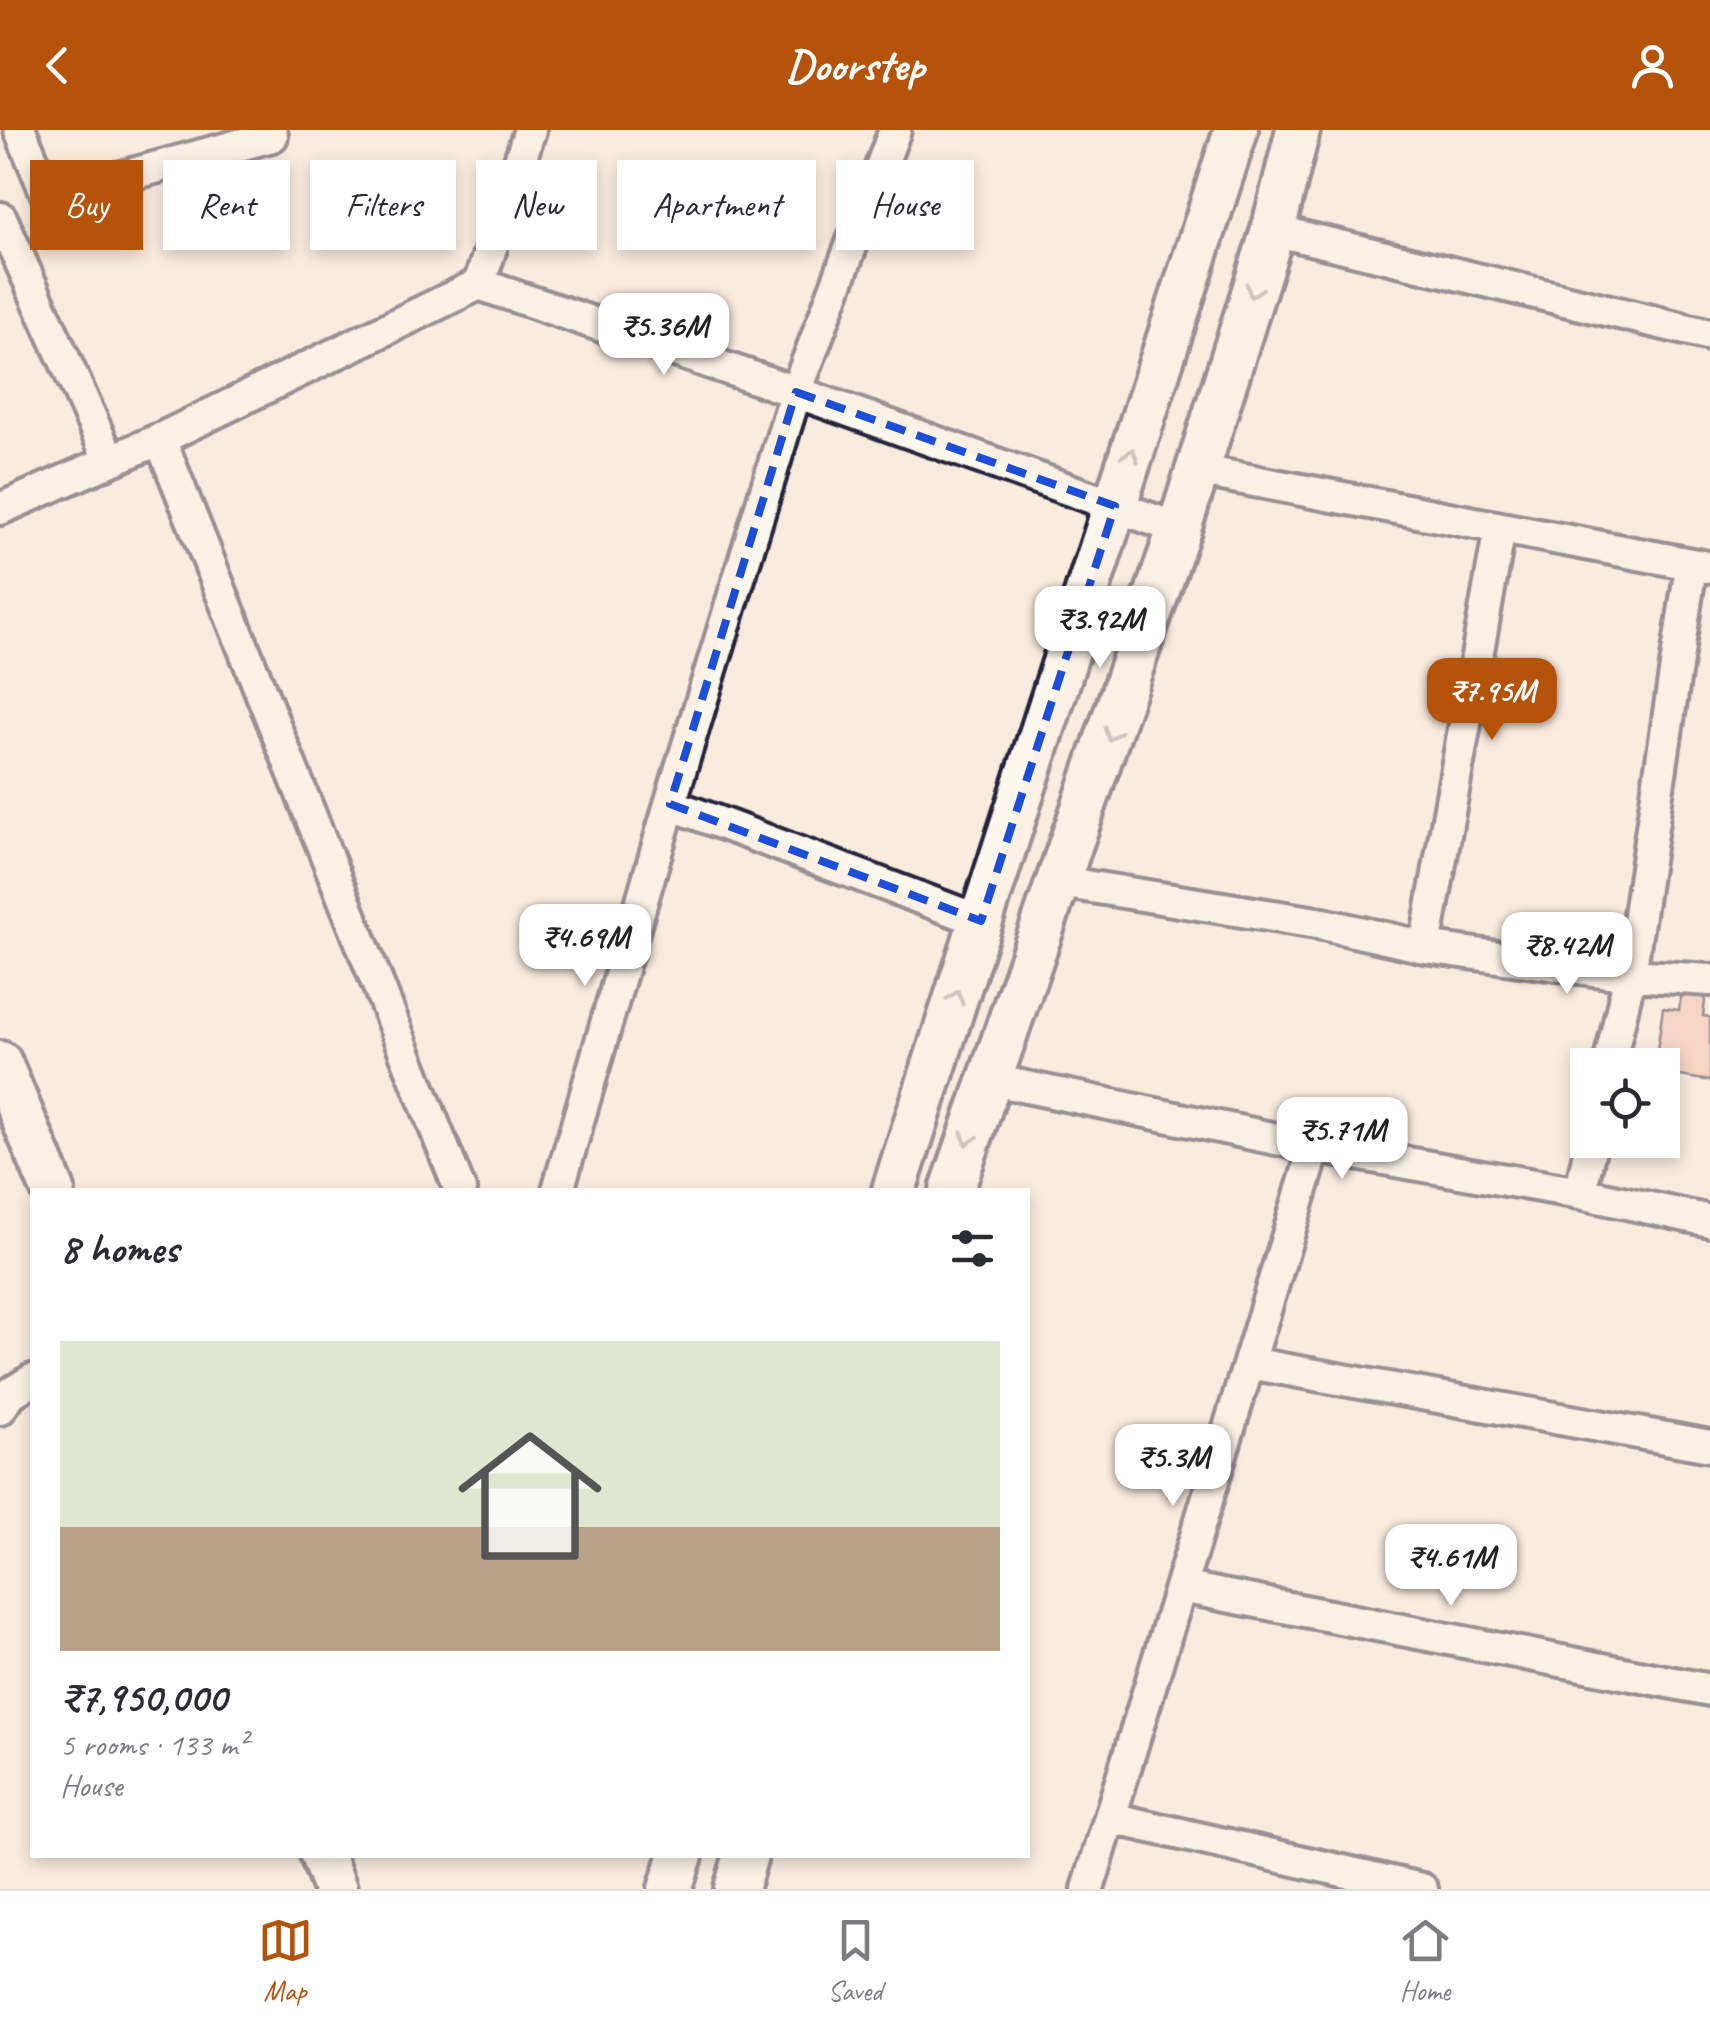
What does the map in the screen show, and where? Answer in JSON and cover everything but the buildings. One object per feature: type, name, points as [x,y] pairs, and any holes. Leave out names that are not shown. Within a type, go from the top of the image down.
[{"type":"street","points":[[20,130],[33,160]]},
{"type":"street","points":[[143,171],[272,136],[270,130]]},
{"type":"street","points":[[480,284],[530,130]]},
{"type":"street","points":[[559,1188],[796,392],[895,130]]},
{"type":"street","points":[[895,1188],[1235,130]]},
{"type":"street","points":[[953,1188],[1179,529],[1273,230],[1298,130]]},
{"type":"street","points":[[30,205],[0,218],[110,461]]},
{"type":"street","points":[[1273,230],[1710,335]]},
{"type":"street","points":[[0,509],[160,439],[480,284],[1179,529]]},
{"type":"street","points":[[160,439],[459,1188]]},
{"type":"street","points":[[1196,470],[1700,567],[1630,975],[1614,1048]]},
{"type":"street","points":[[1426,948],[1500,528]]},
{"type":"street","points":[[670,804],[981,920]]},
{"type":"street","points":[[1060,882],[1323,924],[1426,948],[1630,975],[1710,980]]},
{"type":"street","points":[[0,1063],[52,1188]]},
{"type":"street","points":[[988,1079],[1315,1147],[1580,1193],[1710,1222]]},
{"type":"street","points":[[1088,1889],[1315,1147]]},
{"type":"street","points":[[1580,1193],[1588,1158]]},
{"type":"street","points":[[1249,1364],[1710,1446]]},
{"type":"street","points":[[0,1410],[11,1393],[30,1381]]},
{"type":"street","points":[[1181,1588],[1710,1690]]},
{"type":"street","points":[[1111,1818],[1401,1887]]},
{"type":"street","points":[[323,1858],[336,1889]]},
{"type":"street","points":[[670,1889],[679,1858]]},
{"type":"street","points":[[736,1889],[745,1858]]},
{"type":"highlighted area","points":[[796,392],[1115,506],[981,921],[670,804]]}]
